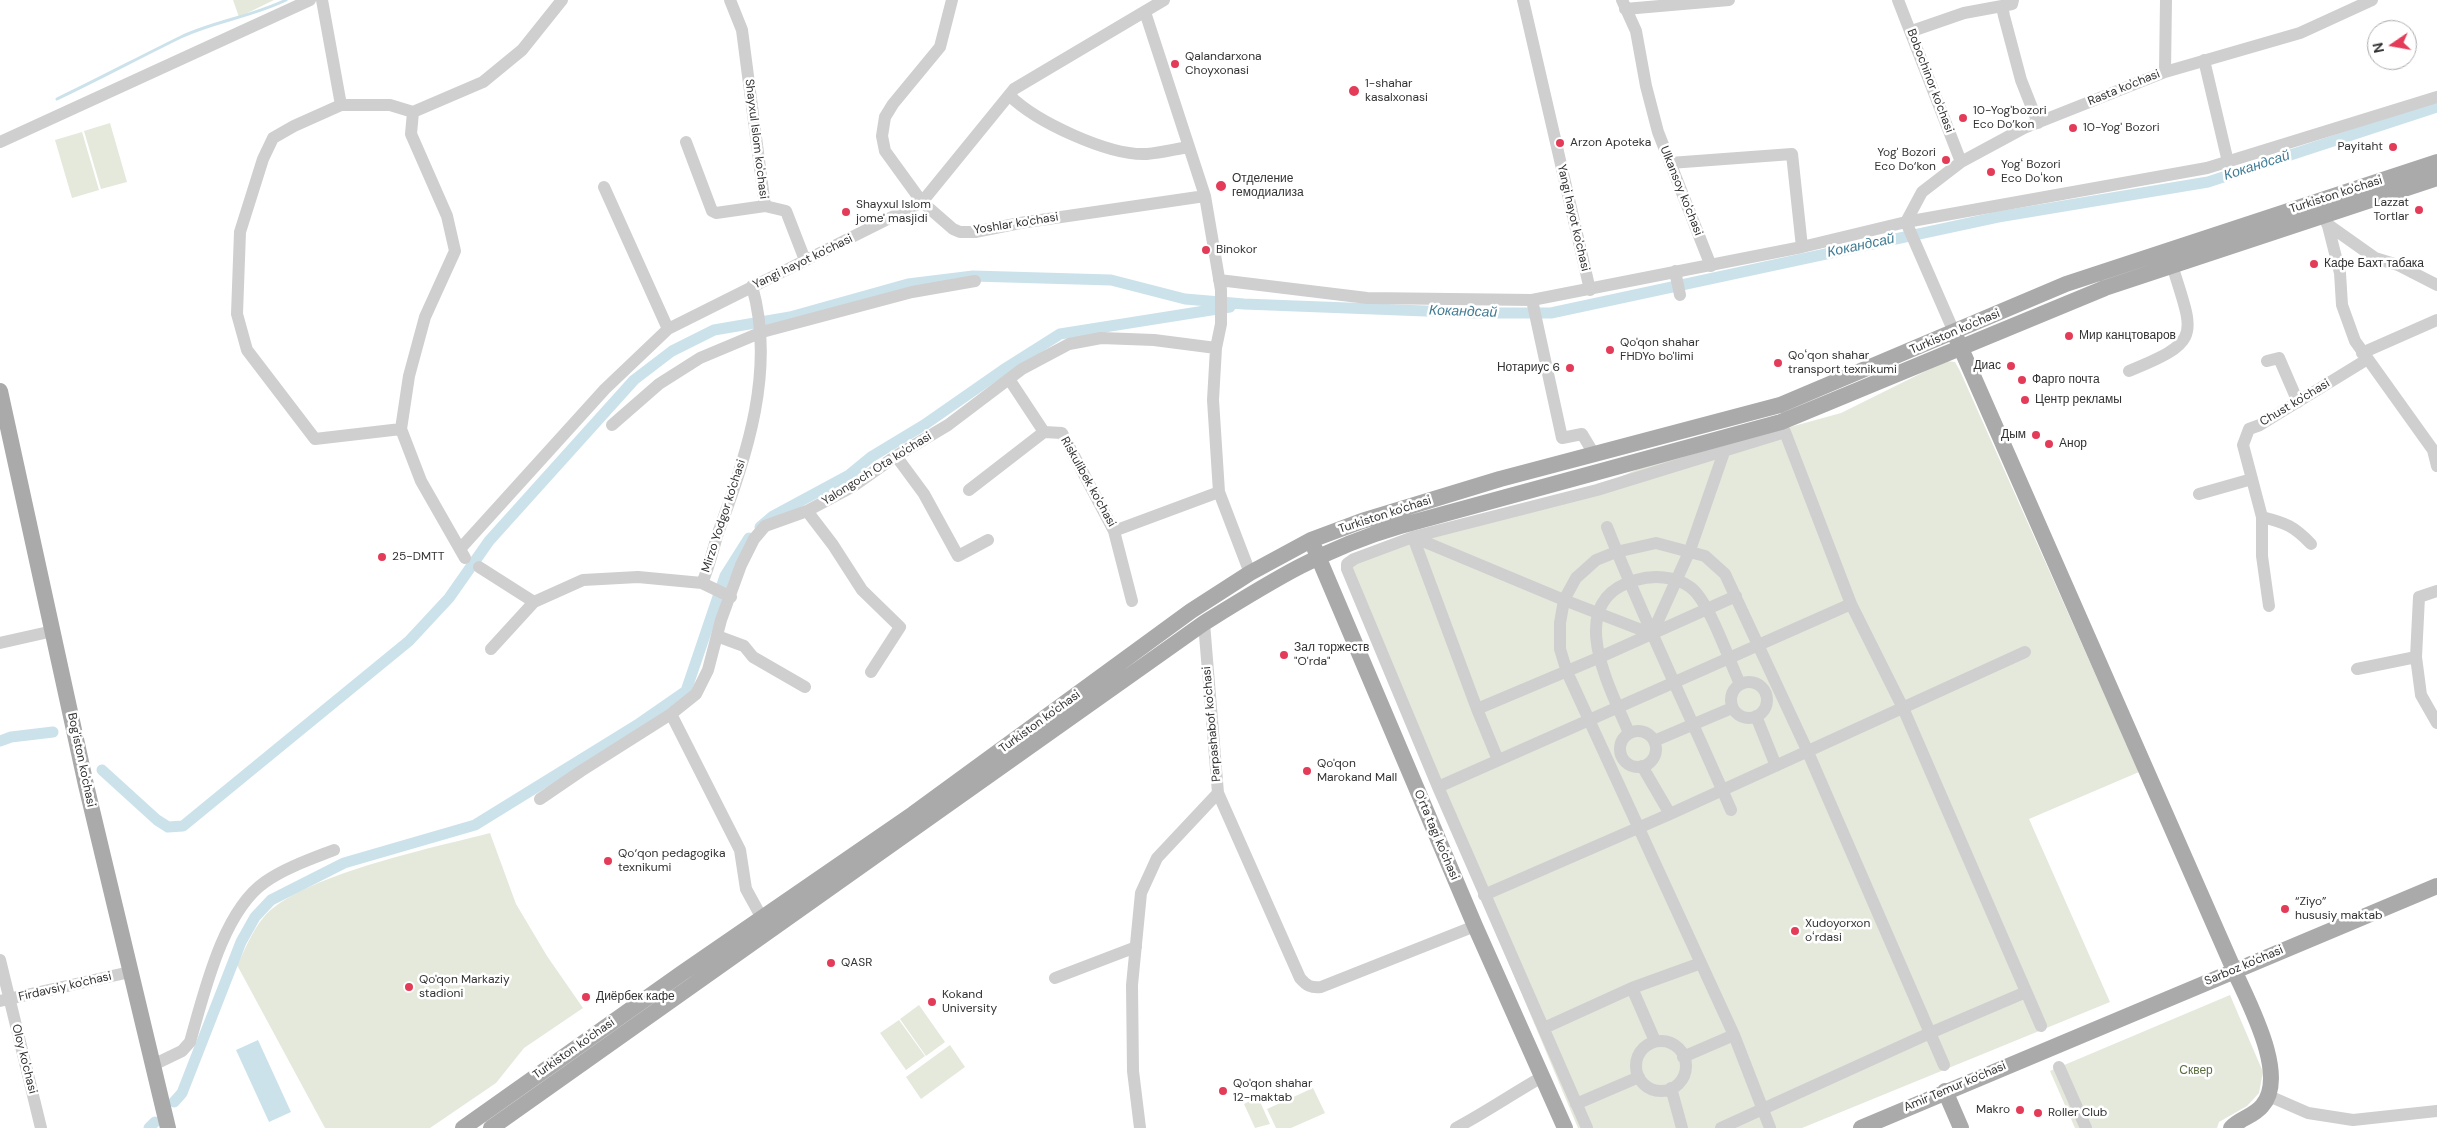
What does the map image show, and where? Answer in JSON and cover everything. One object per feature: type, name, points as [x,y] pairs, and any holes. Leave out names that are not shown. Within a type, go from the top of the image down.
[{"type":"main road","name":"Turkiston ko'chasi","points":[[490,1128],[1204,623],[1279,576],[1318,556],[1364,536],[1391,528],[1781,422],[1957,340],[2066,284],[2437,162]]},
{"type":"main road","name":"Turkiston ko'chasi","points":[[463,1128],[913,814],[1191,611],[1250,573],[1311,540],[1407,507],[1594,454],[1780,405],[2105,288],[2172,265],[2326,219],[2437,178]]},
{"type":"main road","points":[[1957,340],[2234,970],[2268,1056],[2272,1083],[2269,1096],[2262,1107],[2231,1128]]},
{"type":"main road","name":"Bog'iston ko'chasi","points":[[0,391],[86,785],[168,1128]]},
{"type":"main road","name":"O'rta tagi ko'chasi","points":[[1311,540],[1474,926],[1565,1128]]},
{"type":"main road","name":"Sarboz ko'chasi","points":[[2050,1047],[2437,886]]},
{"type":"main road","name":"Amir Temur ko'chasi","points":[[1861,1128],[2050,1047]]},
{"type":"main road","points":[[1945,1091],[1961,1128]]},
{"type":"street","points":[[0,142],[310,0]]},
{"type":"street","points":[[322,0],[341,105]]},
{"type":"street","points":[[413,112],[411,134],[447,216],[455,251],[425,317],[409,376],[401,429],[315,439],[247,350],[237,314],[240,232],[266,152],[274,138],[294,126],[341,105],[390,105],[413,112],[483,82],[522,50],[562,0]]},
{"type":"street","name":"Shayxul Islom ko'chasi","points":[[730,0],[742,30],[765,206],[786,211],[805,260]]},
{"type":"street","name":"Yoshlar ko'chasi","points":[[952,0],[940,47],[893,104],[885,117],[882,136],[885,151],[922,202],[953,229],[960,232],[975,232],[1020,222],[1205,196]]},
{"type":"street","name":"Yangi hayot ko'chasi","points":[[401,429],[422,481],[462,553],[605,389],[668,329],[922,202],[1014,89],[1164,0]]},
{"type":"street","name":"Yangi hayot ko'chasi","points":[[1523,0],[1590,290]]},
{"type":"street","points":[[1623,4],[1729,0]]},
{"type":"street","name":"Bobochinor ko'chasi","points":[[1898,0],[1912,31],[1961,162]]},
{"type":"street","points":[[2165,72],[2166,0]]},
{"type":"street","name":"Rasta ko'chasi","points":[[1906,222],[1922,192],[1961,162],[2038,123],[2165,72],[2300,33],[2372,0]]},
{"type":"street","points":[[1912,31],[1964,13],[2008,3],[2021,80],[2038,123]]},
{"type":"street","name":"Ulkansoy ko'chasi","points":[[1623,4],[1636,31],[1646,86],[1658,132],[1711,266]]},
{"type":"street","points":[[1145,12],[1205,196],[1220,285],[1221,324],[1216,348],[1212,400],[1219,492],[1250,573]]},
{"type":"street","points":[[2204,60],[2228,162]]},
{"type":"street","points":[[1009,95],[1020,106],[1044,121],[1075,136],[1113,148],[1146,154],[1189,147]]},
{"type":"street","points":[[1220,285],[1368,298],[1532,300],[1590,290],[1675,270],[1711,266],[1906,222],[2207,168],[2437,97]]},
{"type":"street","points":[[686,142],[712,210],[716,213],[765,206]]},
{"type":"street","points":[[1670,163],[1792,154],[1802,247]]},
{"type":"street","points":[[604,188],[668,329]]},
{"type":"street","points":[[2326,219],[2375,258],[2398,265],[2437,285]]},
{"type":"street","points":[[2326,219],[2340,272],[2342,305],[2354,341],[2435,449],[2437,466]]},
{"type":"street","points":[[1906,222],[1915,247],[1957,340]]},
{"type":"street","points":[[2129,370],[2164,356],[2182,344],[2188,331],[2188,316],[2172,265]]},
{"type":"street","points":[[1675,270],[1680,295]]},
{"type":"street","points":[[612,425],[659,384],[700,358],[762,332],[912,292],[975,281]]},
{"type":"street","name":"Mirzo Yodgor ko'chasi","points":[[534,602],[583,580],[638,577],[705,585],[736,488],[761,376],[762,332],[752,286]]},
{"type":"street","points":[[1532,300],[1562,438],[1582,434],[1594,454]]},
{"type":"street","name":"Chust ko'chasi","points":[[2269,606],[2262,556],[2262,517],[2243,445],[2249,429],[2260,425],[2298,402],[2364,356],[2437,320]]},
{"type":"street","name":"Yalongoch Ota ko'chasi","points":[[540,799],[671,714],[696,694],[708,670],[728,596],[754,539],[765,526],[807,511],[852,487],[896,456],[948,424],[1022,370],[1069,344],[1101,338],[1154,340],[1216,348]]},
{"type":"street","points":[[2267,361],[2280,358],[2298,402]]},
{"type":"street","name":"Riskulibek ko'chasi","points":[[1009,379],[1044,432],[1062,433],[1114,531],[1219,492]]},
{"type":"street","points":[[969,490],[1044,432]]},
{"type":"street","points":[[1587,1128],[1438,788],[1347,570],[1347,564],[1354,558],[1413,537],[1533,508],[1724,452],[1785,432],[1851,604],[1903,708],[2041,1026]]},
{"type":"street","points":[[1652,634],[1690,550],[1724,452]]},
{"type":"street","points":[[896,456],[924,494],[958,556],[988,540]]},
{"type":"street","points":[[2199,494],[2252,480]]},
{"type":"street","points":[[807,511],[833,545],[862,590],[900,626],[871,672]]},
{"type":"street","points":[[2262,517],[2287,523],[2297,529],[2311,544]]},
{"type":"street","points":[[1607,527],[1616,552],[1631,581],[1673,682],[1695,724],[1731,810]]},
{"type":"street","points":[[1114,531],[1132,601]]},
{"type":"street","points":[[1413,537],[1564,600],[1652,634]]},
{"type":"street","points":[[1413,537],[1498,760]]},
{"type":"street","points":[[1770,1128],[1734,1035],[1591,720],[1567,672],[1560,648],[1560,623],[1564,600],[1576,578],[1596,560],[1616,552],[1656,543],[1690,550],[1706,556],[1726,574],[1757,646],[1807,750],[1944,1065]]},
{"type":"street","points":[[479,567],[534,602],[491,649]]},
{"type":"street","points":[[1629,733],[1598,658],[1594,632],[1600,608],[1608,596],[1631,581],[1646,577],[1664,577],[1691,587],[1707,609],[1740,684]]},
{"type":"street","points":[[705,585],[728,596]]},
{"type":"street","points":[[2437,592],[2419,597],[2416,657],[2421,696],[2437,723]]},
{"type":"street","points":[[1477,709],[1567,672],[1736,596]]},
{"type":"street","points":[[1438,788],[1851,604]]},
{"type":"street","name":"Parpashabof ko'chasi","points":[[1140,1128],[1133,1071],[1132,985],[1141,893],[1157,858],[1218,793],[1204,623]]},
{"type":"street","points":[[0,643],[53,631]]},
{"type":"street","points":[[717,636],[744,646],[753,657],[805,687]]},
{"type":"street","points":[[1484,895],[1639,828],[2025,652]]},
{"type":"street","points":[[2357,669],[2416,657]]},
{"type":"street","points":[[1752,682],[1762,687],[1765,693],[1766,705],[1756,716],[1741,717],[1732,708],[1731,697],[1740,684],[1752,682]]},
{"type":"street","points":[[1654,742],[1732,708]]},
{"type":"street","points":[[671,714],[740,850],[746,889],[763,920]]},
{"type":"street","points":[[1756,716],[1776,766]]},
{"type":"street","points":[[1641,731],[1651,736],[1654,742],[1655,754],[1648,764],[1630,766],[1621,757],[1620,746],[1629,733],[1641,731]]},
{"type":"street","points":[[1642,766],[1670,814]]},
{"type":"street","points":[[1218,793],[1300,978],[1306,985],[1312,988],[1321,987],[1474,926]]},
{"type":"street","points":[[153,1065],[182,1051],[190,1042],[211,969],[242,903],[265,882],[334,850]]},
{"type":"street","points":[[1055,978],[1136,947]]},
{"type":"street","name":"Oloy ko'chasi","points":[[0,960],[5,1000],[41,1128]]},
{"type":"street","points":[[1544,1028],[1632,988],[1701,963]]},
{"type":"street","name":"Firdavsiy ko'chasi","points":[[5,1000],[130,972]]},
{"type":"street","points":[[1632,988],[1655,1041]]},
{"type":"street","points":[[1721,1128],[1930,1033],[2026,992]]},
{"type":"street","points":[[1683,1057],[1734,1035]]},
{"type":"street","points":[[1655,1041],[1671,1043],[1678,1047],[1683,1057],[1685,1070],[1682,1078],[1671,1088],[1655,1090],[1647,1086],[1639,1077],[1636,1065],[1637,1057],[1647,1045],[1655,1041]]},
{"type":"street","points":[[2059,1067],[2086,1128]]},
{"type":"street","points":[[1456,1128],[1490,1110],[1498,1101],[1542,1077]]},
{"type":"street","points":[[1576,1104],[1639,1077]]},
{"type":"street","points":[[1671,1088],[1682,1128]]},
{"type":"street","points":[[2269,1096],[2308,1113],[2354,1124],[2437,1110]]},
{"type":"green space","points":[[233,0],[274,0],[239,17]]},
{"type":"green space","points":[[110,123],[127,182],[101,189],[84,131]]},
{"type":"green space","points":[[82,132],[99,190],[72,198],[55,140]]},
{"type":"green space","points":[[1946,361],[1955,362],[1960,371],[2139,772],[2029,819],[2110,1002],[1802,1128],[1578,1128],[1345,572],[1351,555],[1598,487],[1638,469],[1841,413]]},
{"type":"green space","name":"Qo'qon Markaziy stadioni","points":[[490,833],[516,904],[547,956],[583,1008],[524,1048],[496,1083],[430,1128],[325,1128],[237,965],[252,935],[263,918],[281,903],[306,889],[336,876],[403,855]]},
{"type":"green space","name":"Сквер","points":[[2230,995],[2263,1072],[2259,1093],[2247,1106],[2219,1122],[2217,1128],[2075,1128],[2050,1071]]},
{"type":"green space","points":[[919,1005],[945,1042],[926,1056],[900,1019]]},
{"type":"green space","points":[[899,1020],[925,1056],[906,1070],[880,1033]]},
{"type":"green space","points":[[950,1045],[965,1067],[921,1099],[906,1077]]},
{"type":"green space","points":[[1313,1088],[1325,1113],[1291,1128],[1276,1128],[1267,1109]]},
{"type":"green space","points":[[1258,1097],[1270,1124],[1255,1128],[1244,1104]]},
{"type":"water","points":[[258,1040],[291,1112],[269,1122],[236,1050]]},
{"type":"waterway","points":[[57,99],[181,37],[260,11],[286,0]]},
{"type":"waterway","name":"Кокандсай","points":[[102,770],[157,820],[168,827],[183,826],[409,641],[449,598],[489,541],[634,380],[672,351],[714,330],[790,317],[908,284],[973,276],[1111,280],[1185,299],[1244,304],[1477,313],[1551,313],[1998,217],[2208,182],[2437,107]]},
{"type":"waterway","points":[[760,527],[773,516],[849,475],[871,457],[924,425],[1003,370],[1060,334],[1230,307]]},
{"type":"waterway","points":[[174,1102],[182,1093],[241,942],[255,917],[271,900],[344,863],[475,825],[637,725],[686,691],[725,576],[749,538]]},
{"type":"waterway","points":[[0,741],[11,737],[53,732]]},
{"type":"waterway","points":[[149,1128],[155,1122]]},
{"type":"place","name":"Qalandarxona Choyxonasi","points":[[1175,64]]},
{"type":"place","name":"1-shahar kasalxonasi","points":[[1354,91]]},
{"type":"place","name":"10-Yog'bozori Eco Do’kon","points":[[1963,118]]},
{"type":"place","name":"10-Yog' Bozori","points":[[2073,128]]},
{"type":"place","name":"Arzon Apoteka","points":[[1560,143]]},
{"type":"place","name":"Payitaht","points":[[2393,147]]},
{"type":"place","name":"Yog' Bozori Eco Do‘kon","points":[[1946,160]]},
{"type":"place","name":"Yogʻ Bozori Eco Doʻkon","points":[[1991,172]]},
{"type":"place","name":"Отделение гемодиализа","points":[[1221,186]]},
{"type":"place","name":"Lazzat Tortlar","points":[[2419,210]]},
{"type":"place","name":"Shayxul Islom jome' masjidi","points":[[846,212]]},
{"type":"place","name":"Binokor","points":[[1206,250]]},
{"type":"place","name":"Кафе Бахт табака","points":[[2314,264]]},
{"type":"place","name":"Мир канцтоваров","points":[[2069,336]]},
{"type":"place","name":"Qo'qon shahar FHDYo bo'limi","points":[[1610,350]]},
{"type":"place","name":"Qoʻqon shahar transport texnikumi","points":[[1778,363]]},
{"type":"place","name":"Диас","points":[[2011,366]]},
{"type":"place","name":"Нотариус 6","points":[[1570,368]]},
{"type":"place","name":"Фарго почта","points":[[2022,380]]},
{"type":"place","name":"Центр рекламы","points":[[2025,400]]},
{"type":"place","name":"Дым","points":[[2036,435]]},
{"type":"place","name":"Анор","points":[[2049,444]]},
{"type":"place","name":"25-DMTT","points":[[382,557]]},
{"type":"place","name":"Зал торжеств \"O'rda\"","points":[[1284,655]]},
{"type":"place","name":"Qo'qon Marokand Mall","points":[[1307,771]]},
{"type":"place","name":"Qo‘qon pedagogika texnikumi","points":[[608,861]]},
{"type":"place","name":"“Ziyo” hususiy maktab","points":[[2285,909]]},
{"type":"place","name":"Xudoyorxon oʻrdasi","points":[[1795,931]]},
{"type":"place","name":"QASR","points":[[831,963]]},
{"type":"place","name":"Qo'qon Markaziy stadioni","points":[[409,987]]},
{"type":"place","name":"Диёрбек кафе","points":[[586,997]]},
{"type":"place","name":"Kokand University","points":[[932,1002]]},
{"type":"place","name":"Qo'qon shahar 12-maktab","points":[[1223,1091]]},
{"type":"place","name":"Makro","points":[[2020,1110]]},
{"type":"place","name":"Roller Club","points":[[2038,1113]]}]
